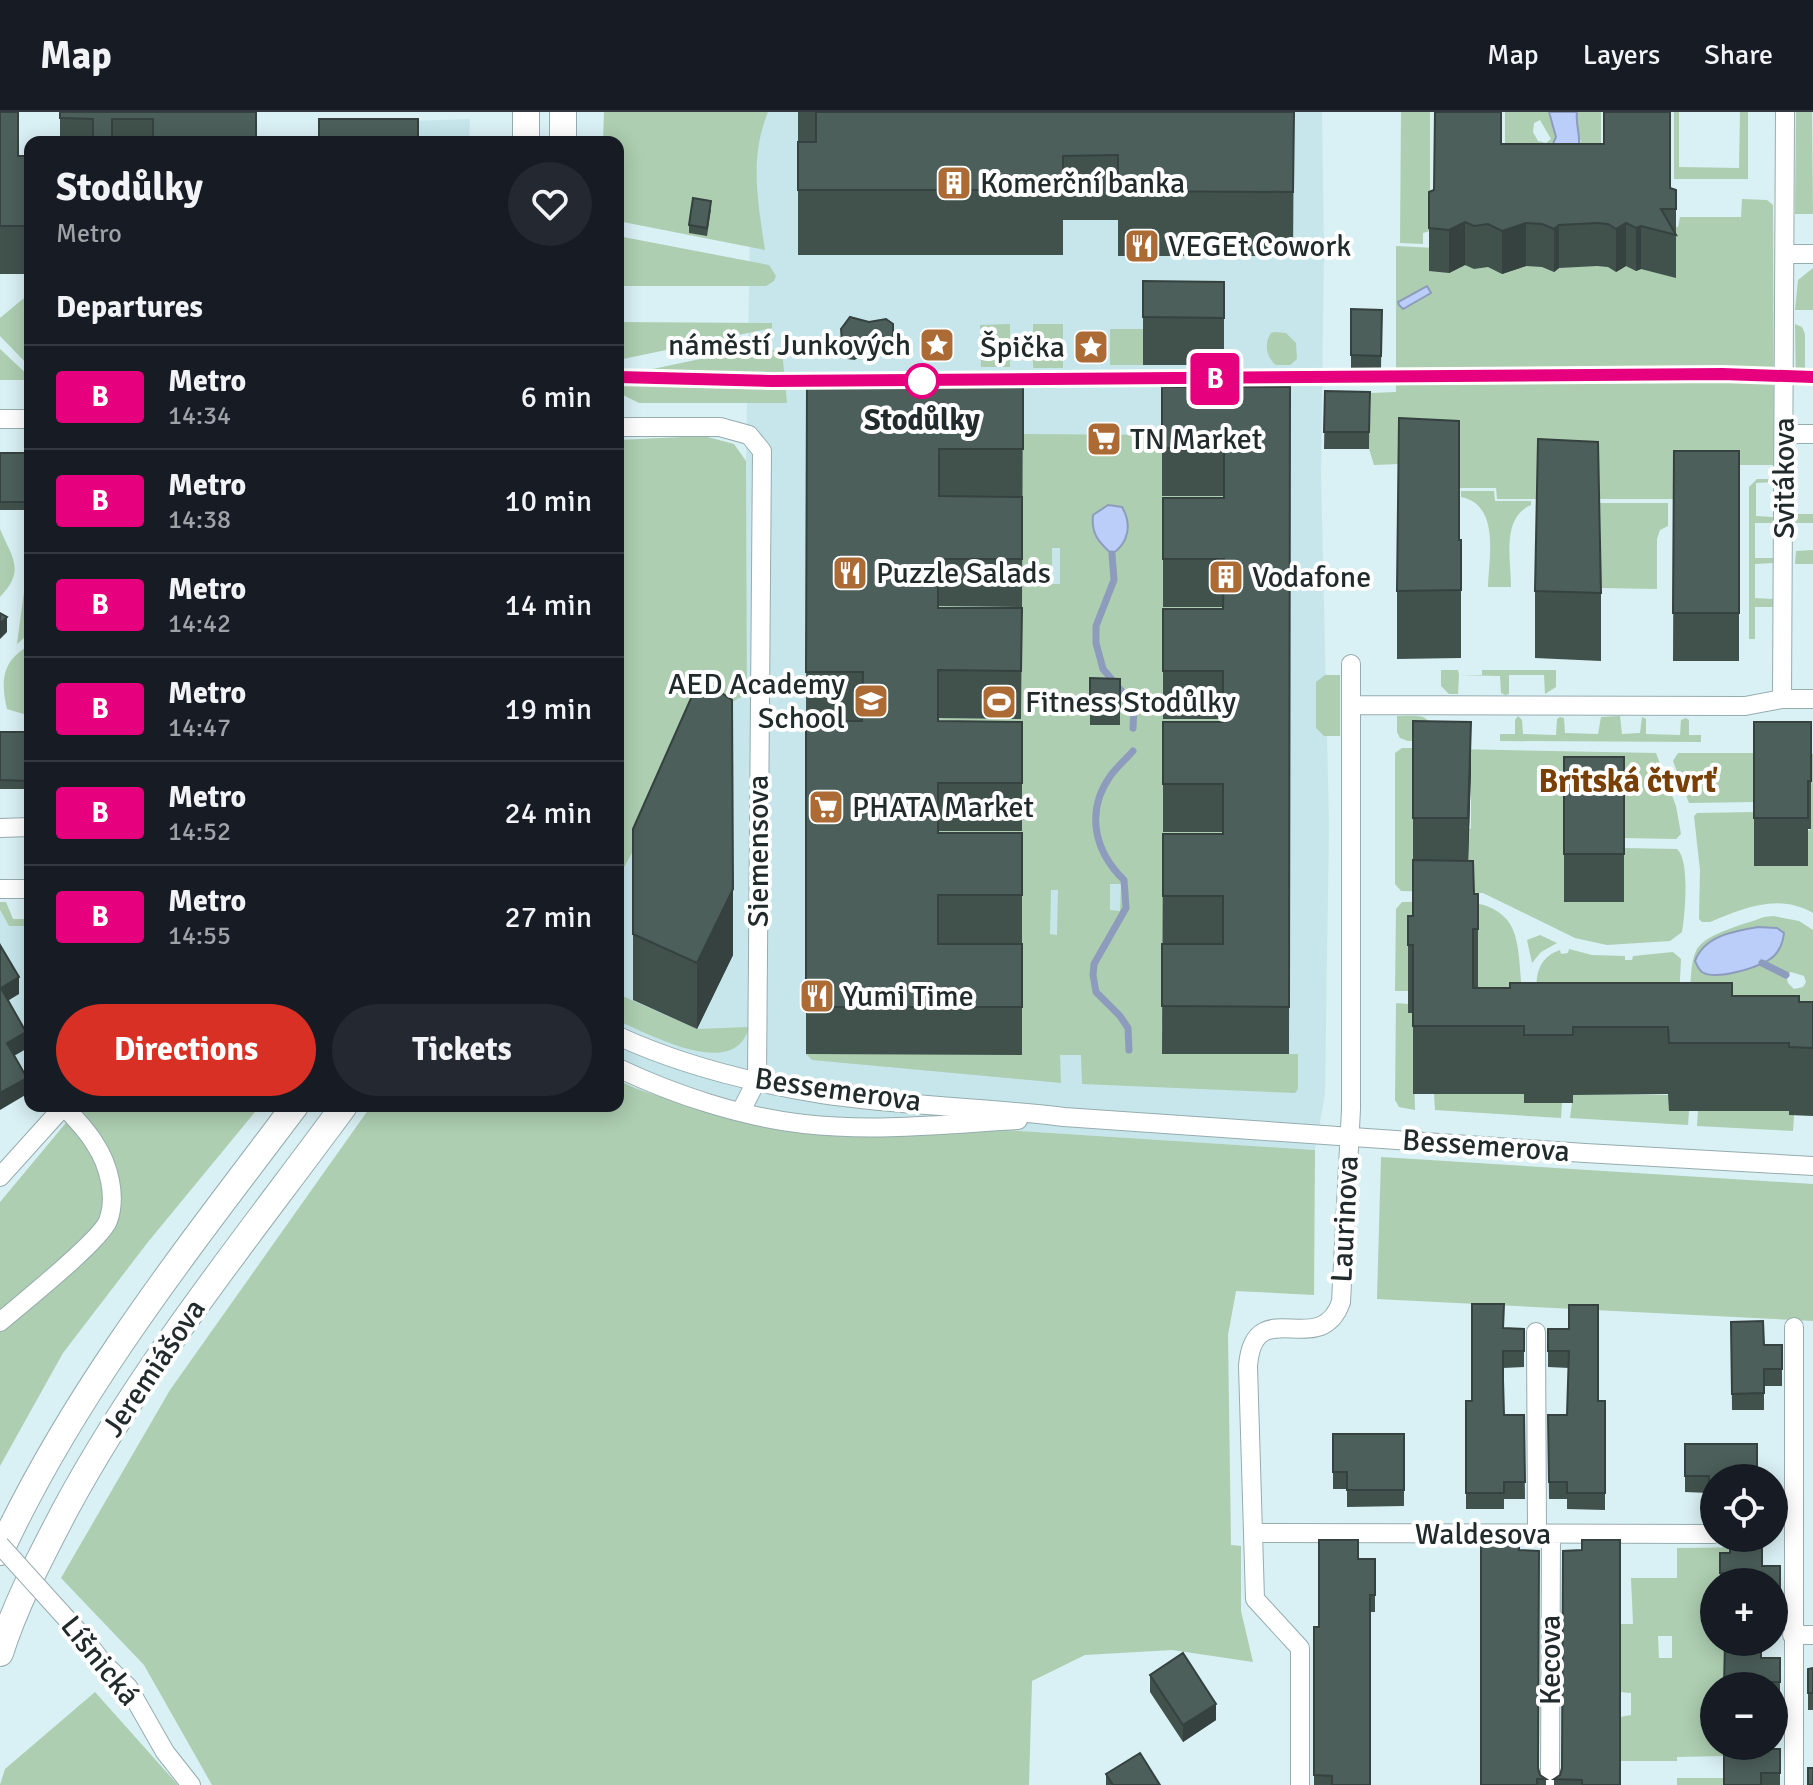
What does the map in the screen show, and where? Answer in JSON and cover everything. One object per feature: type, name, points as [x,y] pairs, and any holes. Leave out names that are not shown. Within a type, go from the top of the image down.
[{"type":"main road","points":[[526,112],[526,136]]},
{"type":"main road","points":[[563,112],[563,136]]},
{"type":"main road","name":"Jeremiášova","points":[[0,1552],[55,1447],[111,1357],[291,1112]]},
{"type":"main road","name":"Jeremiášova","points":[[0,1653],[46,1546],[87,1469],[143,1378],[340,1112]]},
{"type":"street","name":"Svitákova","points":[[1782,699],[1785,112]]},
{"type":"street","points":[[1785,254],[1813,254]]},
{"type":"street","points":[[0,419],[24,419]]},
{"type":"street","name":"Siemensova","points":[[624,427],[720,427],[749,435],[762,451],[757,1080],[741,1111]]},
{"type":"street","points":[[1784,434],[1813,434]]},
{"type":"street","name":"Laurinova","points":[[1300,1785],[1300,1648],[1255,1599],[1249,1351],[1255,1339],[1275,1327],[1321,1328],[1337,1312],[1342,1290],[1350,1136],[1351,664]]},
{"type":"street","points":[[1351,705],[1745,706],[1782,699],[1813,699]]},
{"type":"street","points":[[0,828],[24,827]]},
{"type":"street","points":[[0,889],[24,889]]},
{"type":"street","name":"Bessemerova","points":[[624,1038],[686,1062],[822,1094],[1064,1117],[1813,1166]]},
{"type":"street","name":"Bessemerova","points":[[624,1070],[684,1094],[741,1111],[803,1124],[856,1128],[1064,1117]]},
{"type":"street","points":[[0,1177],[59,1112]]},
{"type":"street","points":[[0,1322],[105,1227],[109,1217],[112,1190],[102,1158],[88,1134],[69,1112]]},
{"type":"street","points":[[1794,1327],[1794,1785]]},
{"type":"street","name":"Kecova","points":[[1536,1332],[1550,1785]]},
{"type":"street","points":[[1793,1434],[1813,1434]]},
{"type":"street","name":"Waldesova","points":[[1253,1533],[1700,1534]]},
{"type":"street","points":[[1788,1534],[1793,1534]]},
{"type":"street","name":"Líšnická","points":[[0,1545],[102,1662],[128,1687],[165,1752],[191,1785]]},
{"type":"street","points":[[1792,1635],[1813,1635]]},
{"type":"shaded area","points":[[758,112],[1322,112],[1321,474],[1329,824],[1325,1094],[1315,1150],[990,1129],[734,1120],[637,1089],[624,1060],[624,869],[705,717],[747,694],[746,461],[750,233]]},
{"type":"shaded area","points":[[470,119],[469,136],[319,136],[319,124]]},
{"type":"shaded area","points":[[0,910],[9,926],[24,926],[24,1096],[0,1110]]},
{"type":"green space","points":[[604,112],[768,112],[757,163],[765,250],[624,222],[624,136],[603,136]]},
{"type":"green space","points":[[1401,112],[1430,112],[1430,231],[1423,233],[1423,244],[1400,243]]},
{"type":"green space","points":[[1505,112],[1549,112],[1556,136],[1551,148],[1581,142],[1576,130],[1577,112],[1601,112],[1601,183],[1505,183]],"holes":[[[1540,120],[1551,139],[1546,143],[1538,141],[1533,132],[1534,123]]]},
{"type":"green space","points":[[1674,112],[1679,112],[1679,167],[1739,168],[1740,112],[1748,112],[1748,179],[1674,179]]},
{"type":"green space","points":[[1796,112],[1812,112],[1813,214],[1795,214]]},
{"type":"green space","points":[[1742,199],[1767,200],[1773,205],[1774,465],[1739,465],[1739,499],[1497,499],[1496,488],[1439,488],[1399,464],[1374,465],[1369,449],[1371,393],[1396,392],[1396,246],[1435,248],[1678,227],[1680,217],[1741,217]]},
{"type":"green space","points":[[624,237],[769,265],[776,276],[766,286],[624,286]]},
{"type":"green space","points":[[1813,268],[1813,310],[1795,310],[1798,280]]},
{"type":"green space","points":[[24,298],[24,361],[0,336],[0,318]]},
{"type":"green space","points":[[624,322],[772,323],[772,328],[624,359]]},
{"type":"green space","points":[[1010,324],[1010,367],[981,367],[980,325]]},
{"type":"green space","points":[[1033,324],[1063,324],[1063,368],[1033,368]]},
{"type":"green space","points":[[1795,324],[1802,327],[1805,334],[1805,381],[1796,386]]},
{"type":"green space","points":[[1110,329],[1143,329],[1143,365],[1110,365]]},
{"type":"green space","points":[[1275,332],[1286,333],[1296,343],[1297,359],[1290,365],[1276,365],[1268,354],[1267,341]]},
{"type":"green space","points":[[0,349],[24,371],[24,380],[0,380]]},
{"type":"green space","points":[[747,349],[782,350],[787,403],[639,403],[624,396],[625,379],[634,373]]},
{"type":"green space","points":[[1023,434],[1162,435],[1163,496],[1224,496],[1224,546],[1163,607],[1223,607],[1223,657],[1163,718],[1223,719],[1223,743],[1163,832],[1223,832],[1223,882],[1163,943],[1223,944],[1223,992],[1162,1054],[1298,1054],[1298,1089],[1295,1093],[1082,1084],[1081,1055],[1060,1055],[1061,1083],[812,1060],[806,1054],[1022,1054],[938,992],[938,943],[1021,943],[938,880],[938,831],[1021,831],[938,769],[939,606],[1022,607],[939,544],[939,496],[1022,496]],"holes":[[[1052,548],[1060,548],[1060,584],[1052,584]],[[1110,884],[1121,884],[1120,911],[1110,910]],[[1051,890],[1058,890],[1057,935],[1050,934]]]},
{"type":"green space","points":[[704,436],[734,444],[746,461],[747,694],[705,717],[624,868],[624,440]]},
{"type":"green space","points":[[1757,479],[1773,479],[1773,482],[1756,483],[1756,516],[1773,517],[1773,523],[1755,523],[1755,558],[1773,558],[1773,563],[1755,564],[1755,598],[1773,599],[1773,607],[1755,607],[1755,639],[1749,639],[1749,487]]},
{"type":"green space","points":[[1461,491],[1494,491],[1495,501],[1531,501],[1531,505],[1515,519],[1511,529],[1511,587],[1488,587],[1490,533],[1487,521],[1482,510],[1461,497]]},
{"type":"green space","points":[[1600,503],[1668,503],[1668,526],[1660,530],[1657,539],[1657,589],[1601,588]]},
{"type":"green space","points":[[1795,514],[1813,514],[1813,523],[1795,523]]},
{"type":"green space","points":[[0,529],[15,571],[8,588],[0,597]]},
{"type":"green space","points":[[1813,550],[1813,564],[1795,564],[1796,551]]},
{"type":"green space","points":[[24,592],[24,638],[17,644]]},
{"type":"green space","points":[[24,649],[24,714],[7,709],[4,688],[9,664]]},
{"type":"green space","points":[[1441,670],[1458,670],[1458,694],[1449,694],[1441,686]]},
{"type":"green space","points":[[1482,670],[1556,670],[1556,687],[1545,694],[1544,675],[1509,675],[1509,694],[1505,695],[1501,693],[1500,676],[1459,675],[1482,675]]},
{"type":"green space","points":[[1325,675],[1340,675],[1340,736],[1324,736],[1316,728],[1316,682]]},
{"type":"green space","points":[[1397,716],[1428,720],[1433,741],[1400,738]]},
{"type":"green space","points":[[1518,716],[1522,720],[1523,734],[1556,735],[1557,719],[1560,717],[1564,718],[1565,733],[1598,734],[1601,717],[1620,716],[1622,734],[1640,733],[1642,717],[1646,719],[1646,734],[1680,735],[1681,720],[1686,718],[1689,720],[1689,735],[1701,735],[1701,742],[1500,741],[1500,734],[1515,734]]},
{"type":"green space","points":[[1402,748],[1436,748],[1413,769],[1414,866],[1471,828],[1471,770],[1454,749],[1656,753],[1676,806],[1681,834],[1676,839],[1624,838],[1564,805],[1564,901],[1624,848],[1677,849],[1685,875],[1682,932],[1670,941],[1607,945],[1575,938],[1483,893],[1401,891],[1395,884],[1395,753]]},
{"type":"green space","points":[[1678,753],[1766,753],[1754,802],[1689,803],[1673,761]]},
{"type":"green space","points":[[1803,754],[1813,754],[1813,913],[1800,907],[1774,903],[1702,922],[1699,919],[1700,870],[1694,816],[1697,813],[1754,812],[1754,866],[1811,829]]},
{"type":"green space","points":[[1450,901],[1483,905],[1497,911],[1508,921],[1515,935],[1522,992],[1473,1059],[1478,962],[1408,991],[1395,991],[1396,909],[1402,902]]},
{"type":"green space","points":[[0,902],[6,902],[13,919],[24,919],[24,926],[9,926],[0,910]]},
{"type":"green space","points":[[1764,917],[1799,921],[1813,930],[1813,1016],[1690,996],[1693,962],[1701,945],[1717,934]],"holes":[[[1746,929],[1773,957],[1744,969],[1712,974],[1713,939]],[[1791,972],[1804,976],[1806,982],[1803,987],[1794,989],[1788,983],[1786,975]]]},
{"type":"green space","points":[[1540,935],[1557,943],[1541,952],[1532,963],[1527,940]]},
{"type":"green space","points":[[1569,949],[1592,955],[1625,956],[1625,960],[1632,960],[1633,956],[1673,952],[1681,959],[1679,999],[1537,993],[1538,972],[1543,961],[1560,950],[1561,954],[1568,953]]},
{"type":"green space","points":[[624,997],[697,1029],[749,1027],[741,1043],[727,1051],[710,1053],[670,1043],[624,1024]]},
{"type":"green space","points":[[1396,1003],[1408,1004],[1413,1013],[1415,1110],[1399,1107],[1395,1100]]},
{"type":"green space","points":[[624,1083],[734,1120],[990,1129],[1315,1150],[1314,1295],[1236,1291],[1228,1335],[1231,1545],[1241,1546],[1241,1611],[1253,1662],[1172,1650],[1085,1655],[1032,1681],[1029,1785],[212,1785],[144,1665],[61,1578],[170,1390],[367,1112],[624,1112]]},
{"type":"green space","points":[[1434,1094],[1524,1094],[1525,1103],[1562,1103],[1561,1118],[1435,1110]]},
{"type":"green space","points":[[1573,1094],[1670,1095],[1689,1111],[1688,1125],[1570,1118]]},
{"type":"green space","points":[[1698,1110],[1789,1110],[1789,1115],[1794,1115],[1793,1131],[1697,1126]]},
{"type":"green space","points":[[75,1112],[255,1112],[148,1242],[63,1353],[0,1466],[0,1202]]},
{"type":"green space","points":[[1381,1157],[1813,1184],[1813,1321],[1377,1299]]},
{"type":"green space","points":[[1677,1548],[1700,1548],[1700,1552],[1752,1552],[1722,1568],[1700,1568],[1700,1656],[1750,1656],[1736,1672],[1700,1672],[1700,1757],[1677,1757],[1677,1761],[1620,1761],[1620,1717],[1631,1715],[1631,1693],[1620,1692],[1620,1644],[1564,1643],[1564,1624],[1633,1624],[1631,1578],[1677,1578]],"holes":[[[1658,1636],[1672,1636],[1672,1658],[1659,1658]]]},
{"type":"green space","points":[[95,1692],[178,1785],[0,1785],[5,1769]]},
{"type":"green space","points":[[1677,1778],[1724,1778],[1724,1785],[1677,1785]]},
{"type":"water","points":[[1549,112],[1577,112],[1578,149],[1551,148],[1556,137]]},
{"type":"water","points":[[1427,286],[1431,293],[1403,309],[1399,305],[1398,302]]},
{"type":"water","points":[[1108,505],[1122,507],[1128,526],[1125,539],[1112,554],[1096,537],[1093,527],[1093,515]]},
{"type":"water","points":[[1758,927],[1777,928],[1784,933],[1774,956],[1750,968],[1728,974],[1709,974],[1699,968],[1695,961],[1699,953],[1713,940]]},
{"type":"building","points":[[0,112],[18,112],[18,156],[24,156],[24,226],[0,226]]},
{"type":"building","points":[[60,112],[256,112],[256,136],[153,136],[153,119],[112,119],[112,136],[93,136],[93,119],[60,118]]},
{"type":"building","points":[[816,112],[1294,112],[1293,192],[1118,191],[1118,155],[1063,156],[1063,190],[798,190],[798,142],[816,142]]},
{"type":"building","points":[[1435,112],[1501,112],[1501,144],[1604,144],[1604,112],[1670,112],[1670,188],[1676,190],[1676,209],[1661,209],[1676,235],[1641,226],[1636,228],[1626,223],[1616,229],[1597,223],[1559,225],[1554,229],[1526,223],[1502,231],[1488,224],[1474,226],[1465,222],[1449,230],[1429,228],[1429,192],[1434,190]]},
{"type":"building","points":[[319,119],[418,119],[418,136],[319,136]]},
{"type":"building","points":[[693,198],[711,201],[707,228],[689,225]]},
{"type":"building","points":[[1143,281],[1224,282],[1224,318],[1143,317]]},
{"type":"building","points":[[1351,309],[1382,310],[1381,356],[1351,355]]},
{"type":"building","points":[[850,317],[869,322],[886,319],[893,324],[893,341],[887,345],[869,344],[854,352],[847,350],[842,342],[841,329]]},
{"type":"building","points":[[807,385],[1023,387],[1023,449],[939,449],[939,496],[1022,497],[1022,559],[938,559],[938,608],[1022,608],[1021,671],[938,670],[938,721],[1022,722],[1022,783],[938,783],[938,833],[1022,833],[1022,895],[938,895],[938,944],[1022,944],[1022,1007],[806,1007],[806,721],[862,721],[863,672],[806,672]]},
{"type":"building","points":[[1162,387],[1290,387],[1289,1007],[1162,1006],[1162,944],[1223,944],[1223,896],[1163,896],[1163,834],[1223,834],[1223,784],[1163,784],[1163,722],[1223,722],[1223,671],[1163,671],[1163,609],[1223,609],[1224,559],[1163,559],[1163,498],[1224,498],[1224,448],[1162,448]]},
{"type":"building","points":[[1325,391],[1370,392],[1369,432],[1324,432]]},
{"type":"building","points":[[1399,418],[1459,421],[1461,590],[1397,591]]},
{"type":"building","points":[[1538,439],[1598,442],[1601,593],[1535,591]]},
{"type":"building","points":[[1674,451],[1739,451],[1739,613],[1673,613]]},
{"type":"building","points":[[0,453],[24,453],[24,502],[0,502]]},
{"type":"building","points":[[700,678],[732,700],[733,889],[697,963],[633,934],[633,829]]},
{"type":"building","points":[[1090,678],[1120,679],[1120,709],[1090,709]]},
{"type":"building","points":[[1413,721],[1471,722],[1468,818],[1413,818]]},
{"type":"building","points":[[1754,722],[1811,722],[1808,818],[1754,818]]},
{"type":"building","points":[[0,732],[24,732],[24,781],[0,780]]},
{"type":"building","points":[[1564,757],[1624,757],[1624,854],[1564,854]]},
{"type":"building","points":[[1413,860],[1473,861],[1474,894],[1478,894],[1478,929],[1473,929],[1473,988],[1510,988],[1510,983],[1732,983],[1732,996],[1799,996],[1799,1002],[1813,1002],[1813,1048],[1789,1047],[1789,1043],[1669,1043],[1668,1027],[1573,1027],[1573,1035],[1524,1035],[1524,1026],[1413,1026],[1413,945],[1408,945],[1408,916],[1413,916]]},
{"type":"building","points":[[0,945],[19,977],[1,988],[24,1028],[24,1033],[7,1043],[24,1073],[24,1080],[0,1093]]},
{"type":"building","points":[[1472,1304],[1504,1304],[1503,1328],[1524,1329],[1524,1351],[1503,1351],[1503,1380],[1504,1415],[1524,1415],[1525,1482],[1504,1482],[1504,1493],[1466,1493],[1466,1401],[1472,1401]]},
{"type":"building","points":[[1569,1305],[1598,1305],[1598,1401],[1605,1401],[1605,1493],[1567,1493],[1567,1482],[1549,1482],[1548,1415],[1567,1415],[1569,1351],[1548,1351],[1548,1329],[1569,1329]]},
{"type":"building","points":[[1763,1321],[1764,1345],[1782,1345],[1782,1369],[1764,1369],[1764,1393],[1732,1394],[1731,1322]]},
{"type":"building","points":[[1333,1434],[1404,1434],[1404,1490],[1347,1490],[1347,1472],[1333,1472]]},
{"type":"building","points":[[1685,1444],[1757,1444],[1757,1464],[1700,1464],[1700,1476],[1685,1476]]},
{"type":"building","points":[[1319,1540],[1358,1540],[1358,1559],[1375,1559],[1375,1595],[1370,1595],[1370,1785],[1332,1785],[1332,1776],[1314,1775],[1314,1627],[1319,1627]]},
{"type":"building","points":[[1481,1540],[1519,1540],[1519,1550],[1539,1551],[1538,1768],[1540,1775],[1546,1779],[1537,1779],[1537,1785],[1481,1785]]},
{"type":"building","points":[[1582,1540],[1620,1540],[1620,1785],[1582,1785],[1582,1780],[1554,1779],[1560,1775],[1562,1768],[1563,1551],[1582,1550]]},
{"type":"building","points":[[1762,1552],[1762,1566],[1780,1568],[1720,1568],[1720,1553]]},
{"type":"building","points":[[1183,1653],[1216,1704],[1183,1725],[1150,1675]]},
{"type":"building","points":[[1725,1656],[1780,1658],[1780,1672],[1724,1672]]},
{"type":"building","points":[[1813,1668],[1813,1693],[1808,1693],[1808,1669]]},
{"type":"building","points":[[1140,1753],[1160,1785],[1113,1785],[1106,1774]]},
{"type":"building","points":[[1724,1760],[1780,1760],[1780,1773],[1761,1773],[1761,1785],[1724,1785]]},
{"type":"building","points":[[1808,1768],[1813,1768],[1813,1785],[1808,1785]]},
{"type":"waterway","points":[[1112,554],[1114,580],[1096,626],[1096,643],[1103,669],[1134,706],[1133,728]]},
{"type":"waterway","points":[[1129,1050],[1128,1028],[1096,992],[1093,975],[1094,964],[1126,908],[1124,880],[1106,856],[1096,830],[1098,803],[1111,775],[1133,751]]},
{"type":"waterway","points":[[1762,963],[1786,975]]},
{"type":"metro line","name":"B","points":[[624,377],[772,381],[1722,374],[1813,377]]},
{"type":"place","name":"Komerční banka","points":[[954,183]]},
{"type":"place","name":"VEGEt Cowork","points":[[1142,246]]},
{"type":"place","name":"náměstí Junkových","points":[[937,345]]},
{"type":"place","name":"Špička","points":[[1091,347]]},
{"type":"place","name":"Stodůlky","points":[[922,381]]},
{"type":"place","name":"TN Market","points":[[1104,439]]},
{"type":"place","name":"Puzzle Salads","points":[[850,573]]},
{"type":"place","name":"Vodafone","points":[[1226,577]]},
{"type":"place","name":"AED Academy School","points":[[871,701]]},
{"type":"place","name":"Fitness Stodůlky","points":[[999,702]]},
{"type":"place","name":"PHATA Market","points":[[826,807]]},
{"type":"place","name":"Yumi Time","points":[[817,996]]},
{"type":"district","name":"Britská čtvrť","points":[[1628,781]]}]
